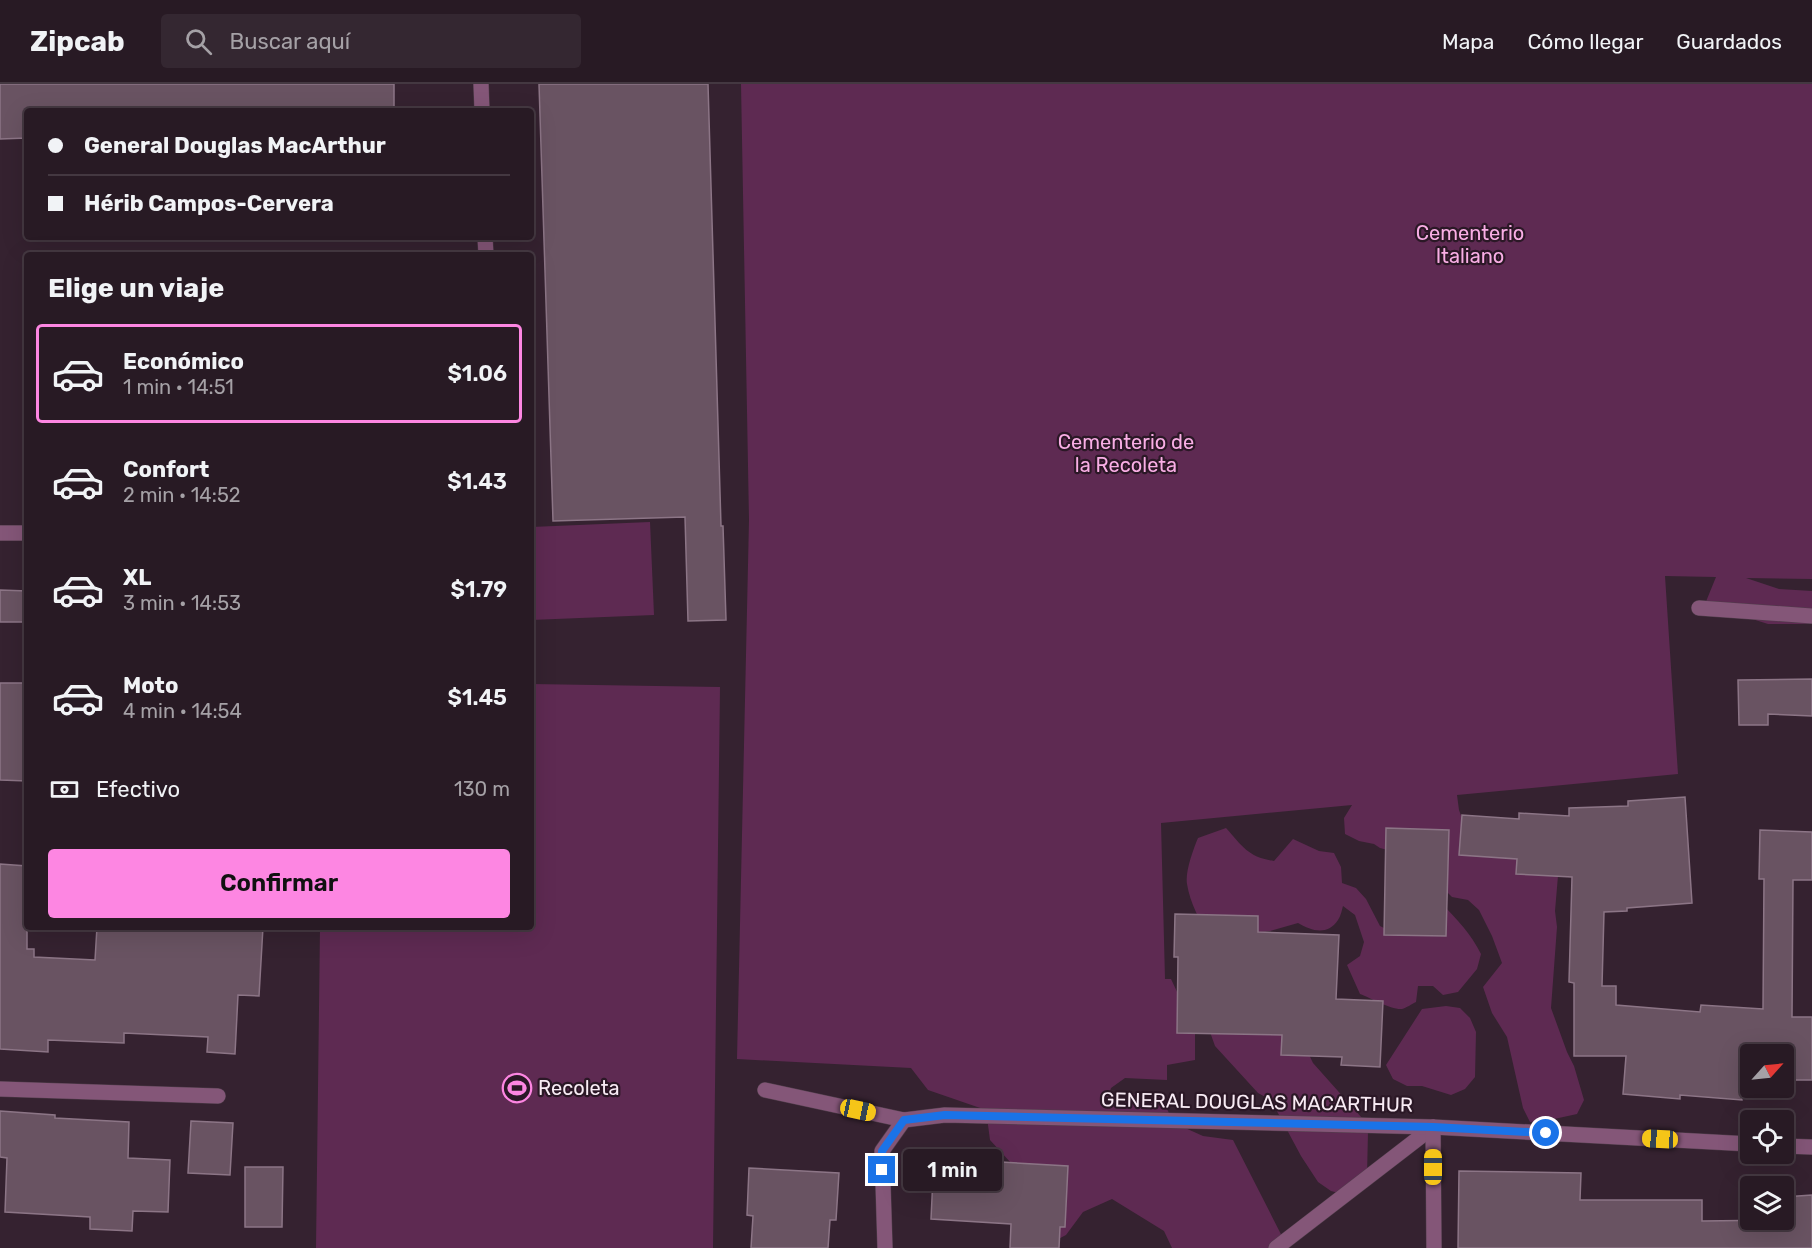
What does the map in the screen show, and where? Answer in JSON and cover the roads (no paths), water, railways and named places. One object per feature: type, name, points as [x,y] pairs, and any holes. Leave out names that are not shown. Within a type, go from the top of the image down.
[{"type":"street","points":[[481,84],[482,108]]},
{"type":"street","points":[[0,533],[24,533]]},
{"type":"street","points":[[1699,608],[1812,616]]},
{"type":"street","points":[[0,1089],[218,1096]]},
{"type":"street","name":"GENERAL DOUGLAS MACARTHUR","points":[[765,1090],[904,1120],[945,1115],[1433,1127],[1740,1143]]},
{"type":"street","points":[[885,1248],[882,1151],[904,1120]]},
{"type":"street","points":[[1276,1248],[1433,1127]]},
{"type":"street","points":[[1433,1127],[1434,1248]]},
{"type":"street","points":[[1794,1146],[1812,1147]]},
{"type":"place","name":"Recoleta","points":[[517,1088]]},
{"type":"park label","name":"Cementerio Italiano","points":[[1470,244]]},
{"type":"park label","name":"Cementerio de la Recoleta","points":[[1126,454]]}]
